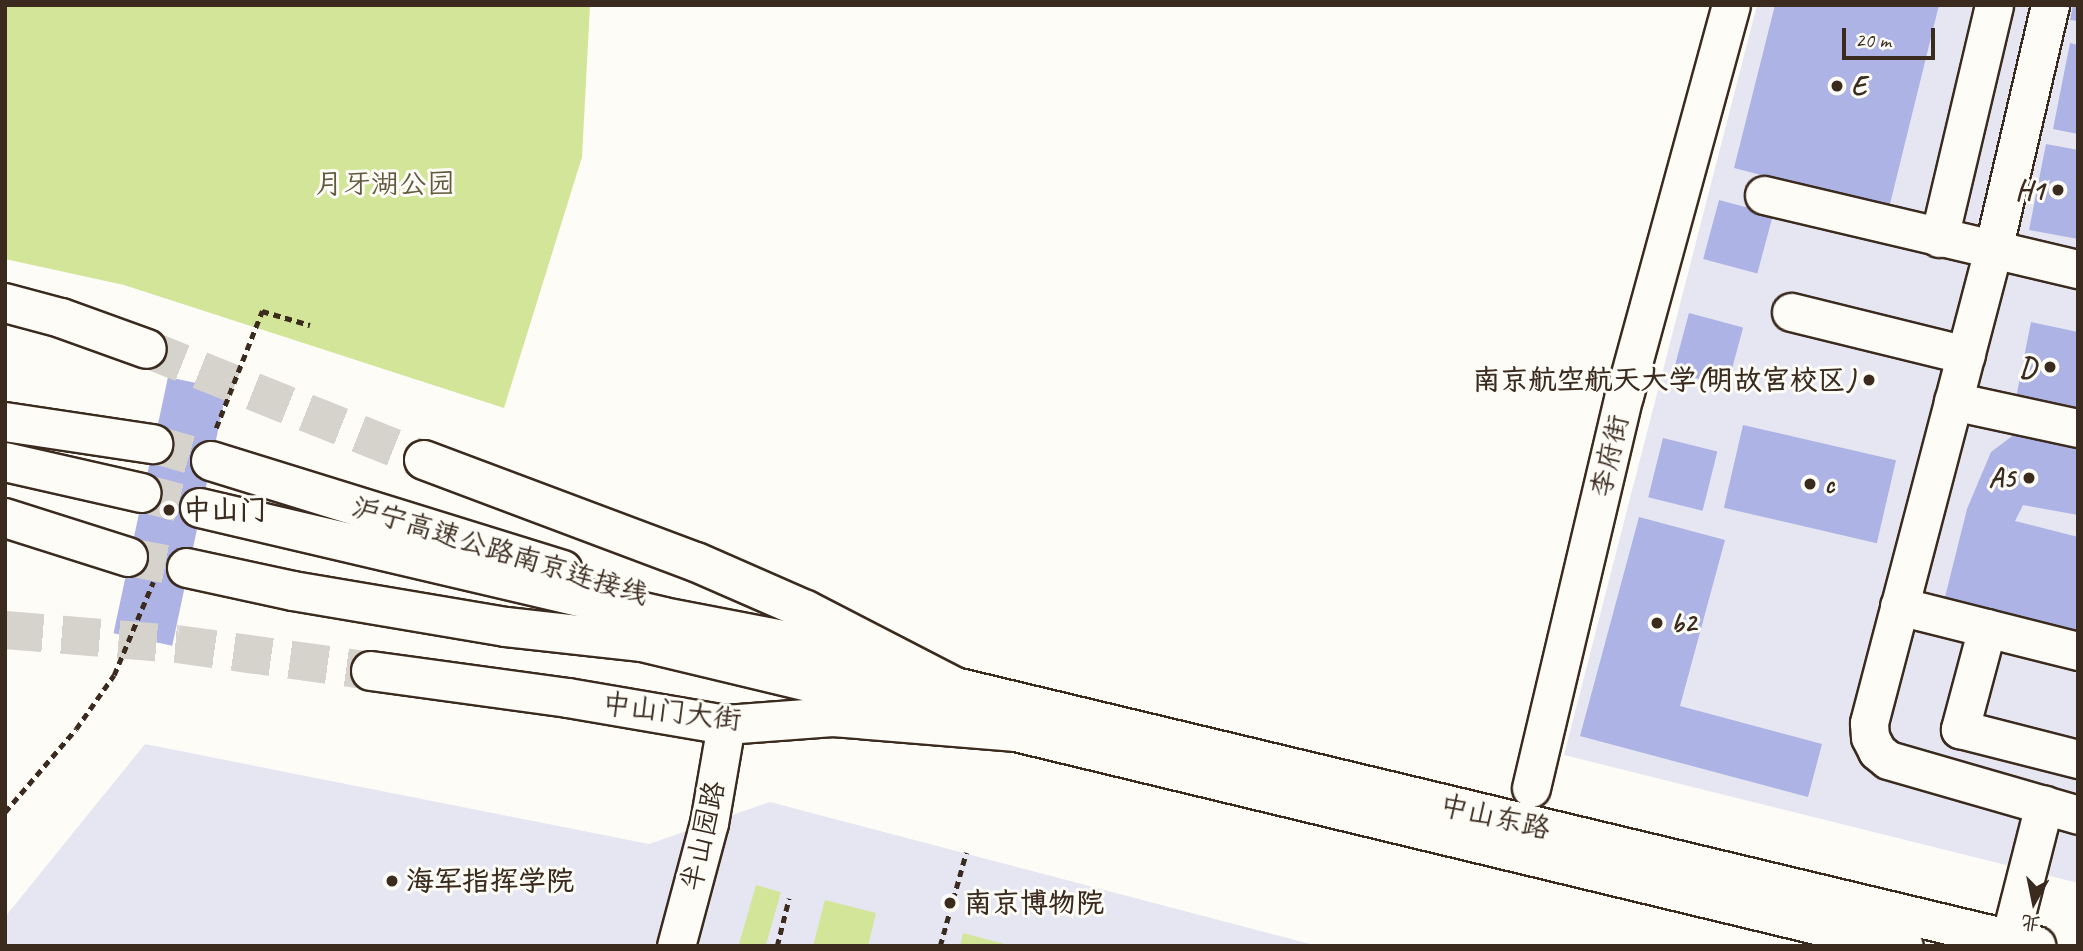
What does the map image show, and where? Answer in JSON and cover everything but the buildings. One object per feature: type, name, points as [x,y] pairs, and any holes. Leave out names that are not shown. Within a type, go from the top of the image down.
[{"type":"main road","points":[[5,303],[61,318],[146,349]]},
{"type":"main road","points":[[5,422],[153,444]]},
{"type":"main road","points":[[424,460],[696,562],[806,610],[956,687]]},
{"type":"main road","name":"沪宁高速公路南京连接线","points":[[211,461],[788,641],[956,687]]},
{"type":"main road","points":[[5,462],[140,502],[5,481]]},
{"type":"main road","name":"沪宁高速公路南京连接线","points":[[788,641],[198,516],[557,615],[642,642],[1016,732]]},
{"type":"main road","points":[[5,518],[128,557]]},
{"type":"main road","name":"沪宁高速公路南京连接线","points":[[187,568],[293,591],[506,627],[642,642]]},
{"type":"main road","name":"中山门大街","points":[[371,670],[726,725],[833,718],[1016,732]]},
{"type":"main road","name":"中山东路","points":[[956,687],[2036,946]]},
{"type":"main road","name":"中山东路","points":[[1016,732],[1904,946]]},
{"type":"street","name":"李府街","points":[[1531,788],[1625,396],[1731,5]]},
{"type":"street","points":[[1939,238],[1994,5]]},
{"type":"street","points":[[2008,946],[2061,810],[1888,760],[1877,751],[1870,737],[1869,723],[1993,250],[2050,5]]},
{"type":"street","points":[[1764,195],[2078,270]]},
{"type":"street","points":[[1791,312],[1966,355]]},
{"type":"street","points":[[1954,401],[2078,428]]},
{"type":"street","points":[[1899,606],[2078,651]]},
{"type":"street","points":[[1987,628],[1960,729],[2078,759]]},
{"type":"street","name":"半山园路","points":[[676,946],[709,823],[726,725]]},
{"type":"path","points":[[262,311],[310,325]]},
{"type":"path","points":[[940,946],[966,853]]},
{"type":"path","points":[[777,946],[789,898]]},
{"type":"shaded area","name":"南京航空航天大学(明故宫校区)","points":[[1757,5],[2078,5],[2078,883],[1564,755]]},
{"type":"shaded area","name":"海军指挥学院","points":[[145,744],[649,844],[770,802],[1318,946],[5,946],[5,917]]},
{"type":"green space","name":"月牙湖公园","points":[[5,5],[590,5],[582,157],[504,408],[124,285],[5,259]]},
{"type":"green space","points":[[756,885],[781,892],[766,946],[739,946]]},
{"type":"green space","points":[[825,900],[876,913],[868,946],[813,946]]},
{"type":"green space","points":[[963,933],[1012,946],[960,946]]},
{"type":"tunnel","points":[[147,349],[424,460]]},
{"type":"tunnel","points":[[153,444],[211,461]]},
{"type":"tunnel","points":[[142,493],[200,508]]},
{"type":"tunnel","points":[[128,557],[187,568]]},
{"type":"tunnel","points":[[5,630],[177,644],[371,671]]},
{"type":"place","name":"E","points":[[1837,86]]},
{"type":"place","name":"H1","points":[[2058,190]]},
{"type":"place","name":"D","points":[[2050,367]]},
{"type":"place","name":"南京航空航天大学(明故宫校区)","points":[[1869,380]]},
{"type":"place","name":"A5","points":[[2029,478]]},
{"type":"place","name":"c","points":[[1810,484]]},
{"type":"place","name":"中山门","points":[[169,510]]},
{"type":"place","name":"b2","points":[[1657,623]]},
{"type":"place","name":"海军指挥学院","points":[[392,881]]},
{"type":"place","name":"南京博物院","points":[[950,903]]}]
